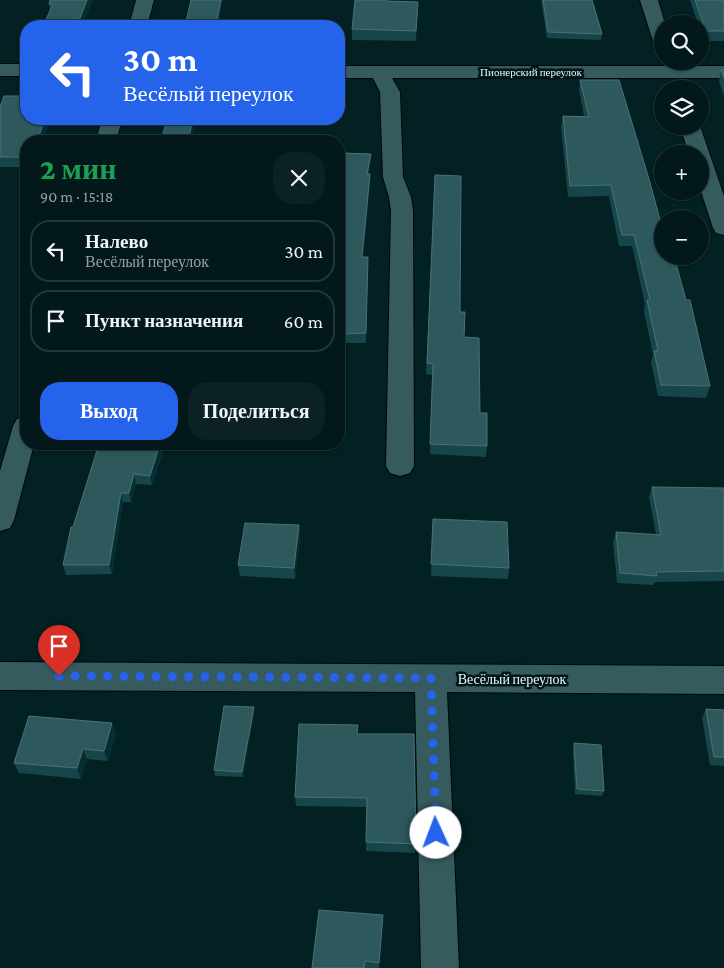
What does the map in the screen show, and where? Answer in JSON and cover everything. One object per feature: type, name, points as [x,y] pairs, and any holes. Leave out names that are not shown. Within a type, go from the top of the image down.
[{"type":"street","points":[[140,20],[146,0]]},
{"type":"street","points":[[649,0],[654,16]]},
{"type":"street","points":[[0,70],[20,70]]},
{"type":"street","name":"Пионерский переулок","points":[[345,72],[673,74],[724,72]]},
{"type":"street","points":[[380,72],[390,92],[393,177],[400,197],[402,211],[400,466]]},
{"type":"street","points":[[709,182],[724,228]]},
{"type":"street","points":[[0,520],[20,448]]},
{"type":"street","name":"Весёлый переулок","points":[[0,676],[724,680]]},
{"type":"street","points":[[431,678],[440,968]]},
{"type":"building","points":[[50,0],[87,0],[79,20],[46,20],[53,4],[49,4]]},
{"type":"building","points":[[191,0],[221,0],[217,20],[186,20]]},
{"type":"building","points":[[355,0],[418,2],[416,31],[352,29]]},
{"type":"building","points":[[543,0],[592,0],[602,34],[548,32]]},
{"type":"building","points":[[695,0],[724,0],[724,31],[709,31],[709,15],[700,15]]},
{"type":"building","points":[[580,80],[619,80],[657,210],[654,210],[654,265],[676,265],[686,300],[690,300],[710,386],[661,385],[654,351],[658,351],[647,300],[650,300],[634,235],[622,235],[611,185],[570,186],[563,116],[589,117]]},
{"type":"building","points":[[4,96],[20,96],[20,125],[43,125],[39,135],[20,135],[20,157],[0,157],[0,107]]},
{"type":"building","points":[[165,125],[192,125],[189,135],[163,135]]},
{"type":"building","points":[[345,153],[371,154],[367,174],[370,174],[362,257],[368,257],[366,333],[345,334]]},
{"type":"building","points":[[435,175],[461,176],[460,312],[465,312],[464,337],[479,338],[480,413],[487,413],[487,446],[430,444],[433,364],[427,363]]},
{"type":"building","points":[[97,450],[158,450],[150,476],[134,474],[129,493],[121,493],[109,565],[63,565],[71,527],[73,527]]},
{"type":"building","points":[[652,487],[724,488],[724,571],[656,572],[657,576],[620,573],[616,532],[661,535]]},
{"type":"building","points":[[433,519],[507,522],[509,568],[431,564]]},
{"type":"building","points":[[245,523],[299,525],[294,568],[238,565]]},
{"type":"building","points":[[224,706],[254,707],[242,772],[214,770]]},
{"type":"building","points":[[706,709],[724,710],[724,757],[714,757]]},
{"type":"building","points":[[29,716],[112,723],[104,751],[83,749],[77,768],[14,763]]},
{"type":"building","points":[[299,724],[358,725],[357,734],[414,734],[416,844],[366,842],[367,798],[295,797]]},
{"type":"building","points":[[574,743],[601,745],[604,791],[577,789]]},
{"type":"building","points":[[319,910],[383,915],[379,963],[365,961],[364,968],[312,968]]},
{"type":"route","points":[[59,676],[431,678],[436,833]]}]
